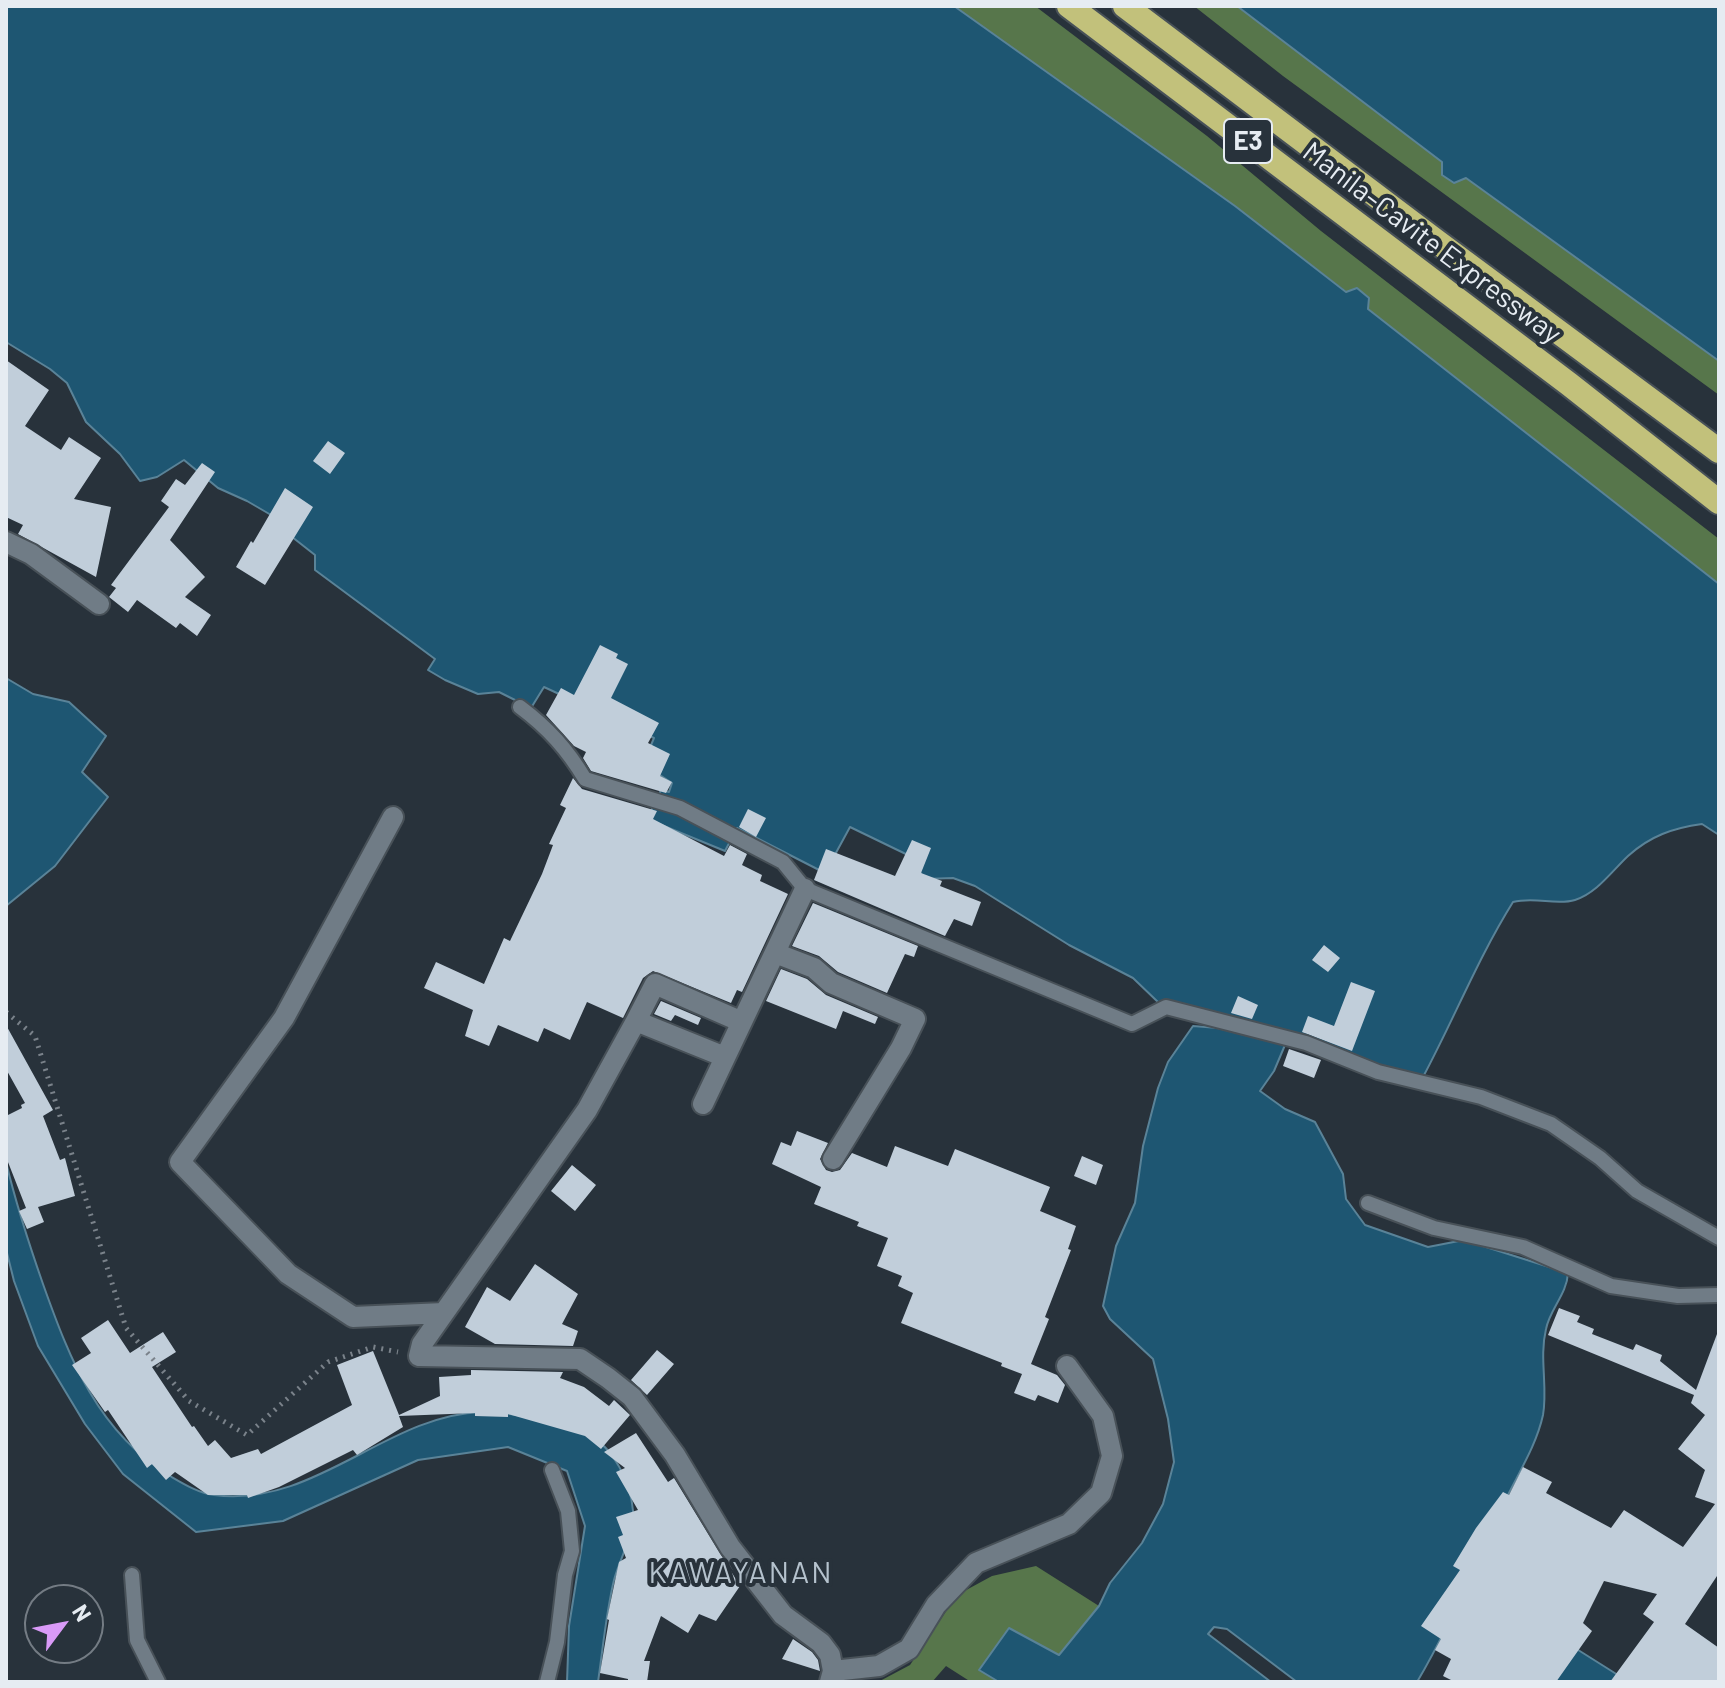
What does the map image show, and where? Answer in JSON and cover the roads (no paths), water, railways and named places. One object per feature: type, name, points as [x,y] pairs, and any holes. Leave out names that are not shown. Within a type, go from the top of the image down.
[{"type":"highway","name":"Manila–Cavite Expressway","points":[[1069,6],[1717,500]]},
{"type":"highway","name":"Manila–Cavite Expressway","points":[[1125,6],[1410,223],[1719,451]]},
{"type":"street","points":[[6,542],[31,554],[99,604]]},
{"type":"street","points":[[393,817],[284,1018],[180,1162],[288,1274],[353,1317],[444,1313]]},
{"type":"street","points":[[703,1104],[805,889]]},
{"type":"street","points":[[775,953],[814,968],[831,983],[915,1019],[901,1048],[833,1159]]},
{"type":"street","points":[[742,1022],[655,984],[587,1110],[422,1344],[419,1356],[580,1359],[608,1378],[632,1397],[675,1455],[730,1547],[783,1615],[821,1643],[830,1655],[832,1677],[879,1666],[909,1649],[936,1605],[976,1563],[1069,1524],[1101,1493],[1112,1456],[1103,1416],[1067,1366]]},
{"type":"street","points":[[636,1021],[725,1057]]},
{"type":"lane","points":[[520,707],[545,726],[566,748],[585,779],[680,808],[783,862],[805,889],[1132,1024],[1166,1007],[1306,1043],[1378,1072],[1481,1097],[1551,1124],[1600,1158],[1637,1191],[1719,1238]]},
{"type":"lane","points":[[1368,1203],[1434,1228],[1523,1247],[1611,1286],[1678,1296],[1719,1295]]},
{"type":"lane","points":[[547,1682],[572,1551],[568,1511],[552,1470]]},
{"type":"lane","points":[[132,1575],[137,1640],[158,1682]]},
{"type":"water","points":[[6,6],[954,6],[1235,206],[1346,292],[1357,288],[1369,298],[1368,309],[1719,584],[1719,835],[1702,824],[1681,828],[1653,838],[1636,849],[1583,897],[1568,902],[1513,902],[1423,1077],[1160,1004],[1133,978],[1069,945],[975,886],[953,878],[924,879],[912,857],[850,827],[825,873],[737,828],[725,851],[647,819],[661,790],[669,792],[672,783],[643,764],[654,738],[544,687],[531,708],[499,692],[478,694],[428,670],[435,659],[315,570],[315,555],[287,533],[290,526],[218,488],[184,460],[157,477],[140,481],[120,454],[86,422],[67,383],[6,342]]},
{"type":"water","points":[[1237,6],[1719,6],[1719,361],[1466,178],[1454,183],[1442,175],[1442,162]]},
{"type":"water","points":[[6,678],[33,694],[69,702],[106,736],[82,772],[108,797],[55,866],[6,906]]},
{"type":"water","points":[[1193,1026],[1218,1028],[1285,1045],[1274,1071],[1260,1091],[1285,1109],[1315,1122],[1343,1174],[1346,1199],[1365,1225],[1428,1247],[1464,1240],[1568,1273],[1565,1288],[1546,1329],[1543,1415],[1536,1438],[1452,1617],[1417,1682],[1297,1682],[1227,1629],[1214,1627],[1208,1634],[1271,1682],[999,1682],[979,1670],[1009,1628],[1059,1655],[1099,1606],[1110,1583],[1142,1543],[1163,1504],[1174,1462],[1168,1419],[1153,1359],[1110,1319],[1103,1306],[1116,1246],[1135,1203],[1143,1146],[1158,1088],[1168,1062]]},
{"type":"water","points":[[6,1162],[53,1312],[90,1392],[105,1416],[145,1458],[191,1488],[214,1495],[251,1495],[285,1488],[414,1428],[447,1417],[482,1412],[535,1419],[585,1434],[606,1448],[625,1478],[632,1500],[633,1519],[611,1592],[598,1682],[567,1682],[569,1626],[585,1526],[567,1471],[508,1447],[418,1460],[283,1521],[196,1532],[123,1474],[85,1424],[38,1346],[14,1281],[6,1249]]},
{"type":"water","points":[[1575,1648],[1629,1682],[1553,1682]]},
{"type":"district","name":"KAWAYANAN","points":[[741,1573]]}]
